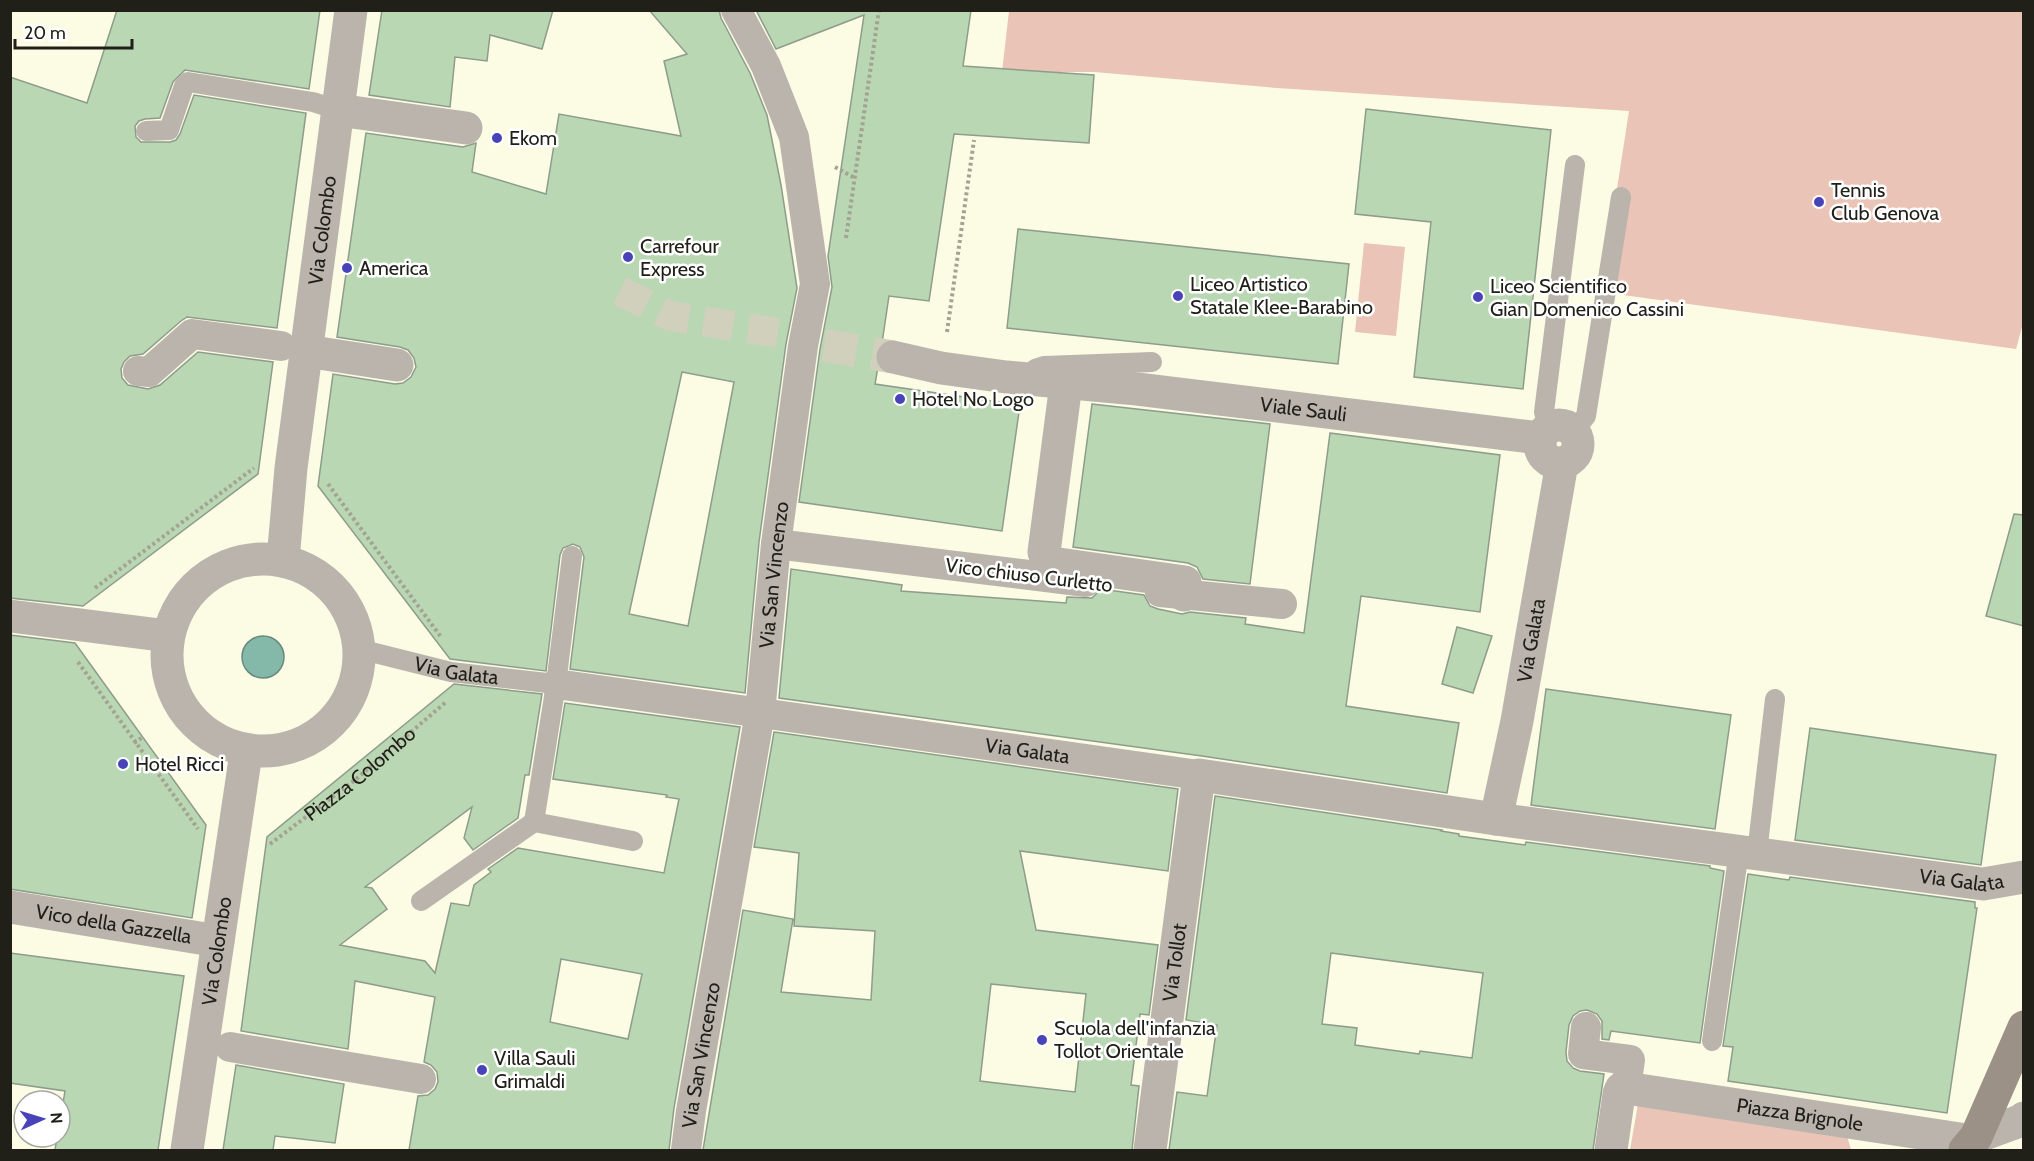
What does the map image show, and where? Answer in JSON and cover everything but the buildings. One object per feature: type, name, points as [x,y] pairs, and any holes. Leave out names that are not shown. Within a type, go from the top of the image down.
[{"type":"main road","points":[[1971,1143],[2024,1027]]},
{"type":"street","name":"Via Colombo","points":[[283,560],[291,468],[294,349],[338,110],[351,10]]},
{"type":"street","name":"Via San Vincenzo","points":[[686,1150],[760,713],[776,544],[813,346],[815,284],[794,137],[766,66],[736,10]]},
{"type":"street","points":[[338,110],[466,128]]},
{"type":"street","points":[[138,371],[149,372],[192,334],[397,364]]},
{"type":"street","name":"Viale Sauli","points":[[893,357],[941,368],[1066,384],[1137,389],[1555,432]]},
{"type":"street","points":[[1066,384],[1044,552],[1046,558],[1052,563],[1185,582],[1184,595]]},
{"type":"street","name":"Via Galata","points":[[1496,819],[1516,722],[1562,463],[1550,461],[1545,457],[1540,445],[1555,432]]},
{"type":"street","name":"Vico chiuso Curletto","points":[[776,544],[1184,595],[1282,604]]},
{"type":"street","points":[[254,558],[283,560],[312,572],[336,592],[352,619],[359,649],[357,677],[346,703],[329,725],[305,741],[279,750],[246,753],[210,740],[183,709],[172,687],[167,660],[168,636],[182,601],[202,580],[227,565],[254,558]]},
{"type":"street","points":[[10,616],[168,636]]},
{"type":"street","name":"Via Galata","points":[[556,684],[1496,819],[1983,884],[2024,877]]},
{"type":"street","name":"Via Colombo","points":[[187,1150],[246,753]]},
{"type":"street","name":"Via Tollot","points":[[1149,1150],[1199,776]]},
{"type":"street","name":"Vico della Gazzella","points":[[10,908],[218,941]]},
{"type":"street","points":[[1586,1027],[1583,1054],[1630,1060],[1626,1088],[1621,1089],[1619,1094],[1611,1150]]},
{"type":"street","points":[[230,1047],[421,1079]]},
{"type":"street","name":"Piazza Brignole","points":[[1626,1088],[1971,1143],[2024,1118]]},
{"type":"lane","points":[[146,131],[169,130],[184,86],[188,82],[312,102],[338,110]]},
{"type":"lane","points":[[1575,165],[1544,412],[1555,432],[1587,416],[1621,197]]},
{"type":"lane","points":[[1006,377],[1044,366],[1152,362]]},
{"type":"lane","points":[[534,822],[556,684],[572,556]]},
{"type":"lane","name":"Via Galata","points":[[359,649],[452,672],[556,684]]},
{"type":"lane","points":[[1712,1041],[1775,699]]},
{"type":"lane","points":[[421,901],[534,822],[633,841]]},
{"type":"path","points":[[846,244],[879,10]]},
{"type":"path","points":[[941,368],[974,140]]},
{"type":"path","points":[[829,164],[855,178]]},
{"type":"path","points":[[91,591],[260,464]]},
{"type":"path","points":[[327,483],[443,640]]},
{"type":"path","points":[[72,653],[134,743],[204,838]]},
{"type":"path","name":"Piazza Colombo","points":[[265,849],[355,780],[453,696]]},
{"type":"path","points":[[134,743],[143,737]]},
{"type":"shaded area","name":"Tennis Club Genova","points":[[1009,11],[2023,11],[2024,320],[2016,349],[1601,292],[1629,111],[1277,88],[1094,72],[1002,72]]},
{"type":"shaded area","points":[[1364,243],[1405,247],[1396,336],[1355,332]]},
{"type":"shaded area","points":[[1639,1098],[1846,1132],[1851,1150],[1630,1150]]},
{"type":"water","points":[[263,636],[271,637],[278,642],[283,649],[283,665],[278,672],[271,677],[263,678],[255,677],[248,672],[243,665],[242,657],[243,649],[248,642],[255,637]]},
{"type":"tunnel","points":[[620,291],[670,316],[805,337]]},
{"type":"tunnel","points":[[824,345],[893,357]]},
{"type":"place","name":"Ekom","points":[[497,138]]},
{"type":"place","name":"Tennis Club Genova","points":[[1819,202]]},
{"type":"place","name":"Carrefour Express","points":[[628,257]]},
{"type":"place","name":"America","points":[[347,268]]},
{"type":"place","name":"Liceo Artistico Statale Klee-Barabino","points":[[1178,296]]},
{"type":"place","name":"Liceo Scientifico Gian Domenico Cassini","points":[[1478,297]]},
{"type":"place","name":"Hotel No Logo","points":[[900,399]]},
{"type":"place","name":"Hotel Ricci","points":[[123,764]]},
{"type":"place","name":"Scuola dell'infanzia Tollot Orientale","points":[[1042,1040]]},
{"type":"place","name":"Villa Sauli Grimaldi","points":[[482,1070]]}]
